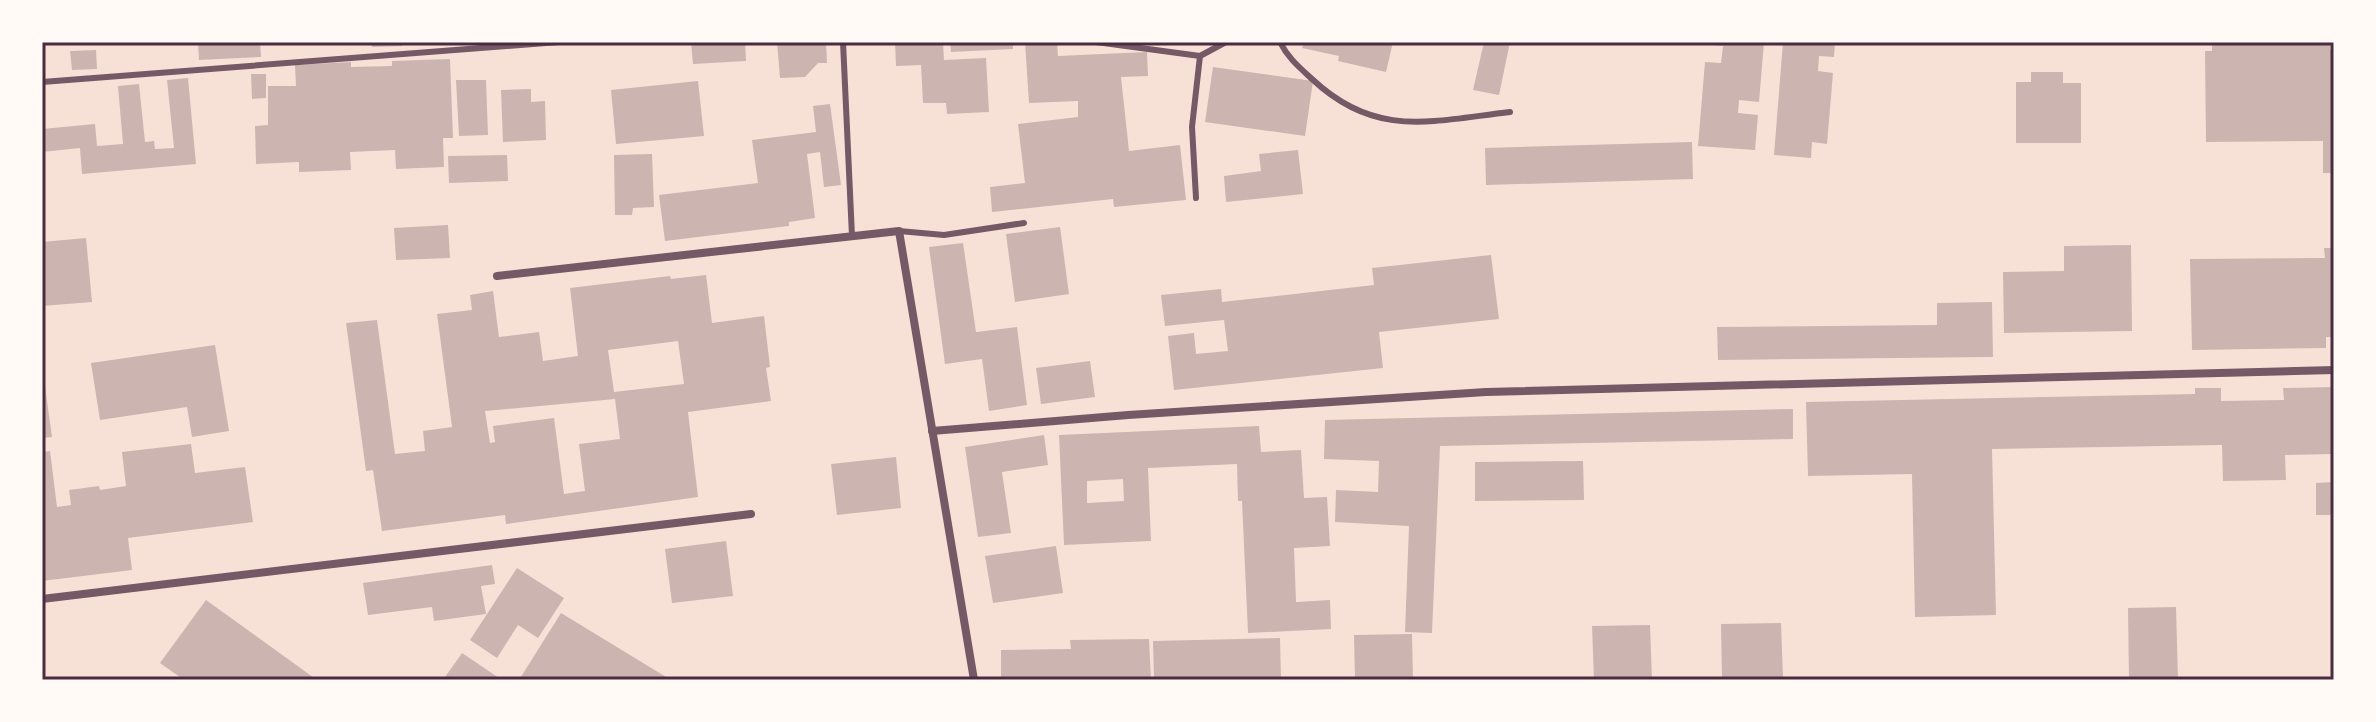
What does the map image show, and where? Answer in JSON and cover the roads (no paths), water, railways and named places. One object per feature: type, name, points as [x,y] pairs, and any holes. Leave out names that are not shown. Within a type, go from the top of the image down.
[{"type":"street","points":[[497,276],[899,231],[974,680]]},
{"type":"street","points":[[932,431],[1486,392],[2334,370]]},
{"type":"street","points":[[42,599],[751,514]]},
{"type":"lane","points":[[406,42],[407,54]]},
{"type":"lane","points":[[42,82],[559,42]]},
{"type":"lane","points":[[843,42],[852,236]]},
{"type":"lane","points":[[1096,42],[1200,56],[1226,42]]},
{"type":"lane","points":[[1280,42],[1288,57],[1331,97],[1365,116],[1407,124],[1510,112]]},
{"type":"lane","points":[[1196,198],[1192,127],[1200,56]]},
{"type":"lane","points":[[899,231],[944,235],[1024,223]]}]
